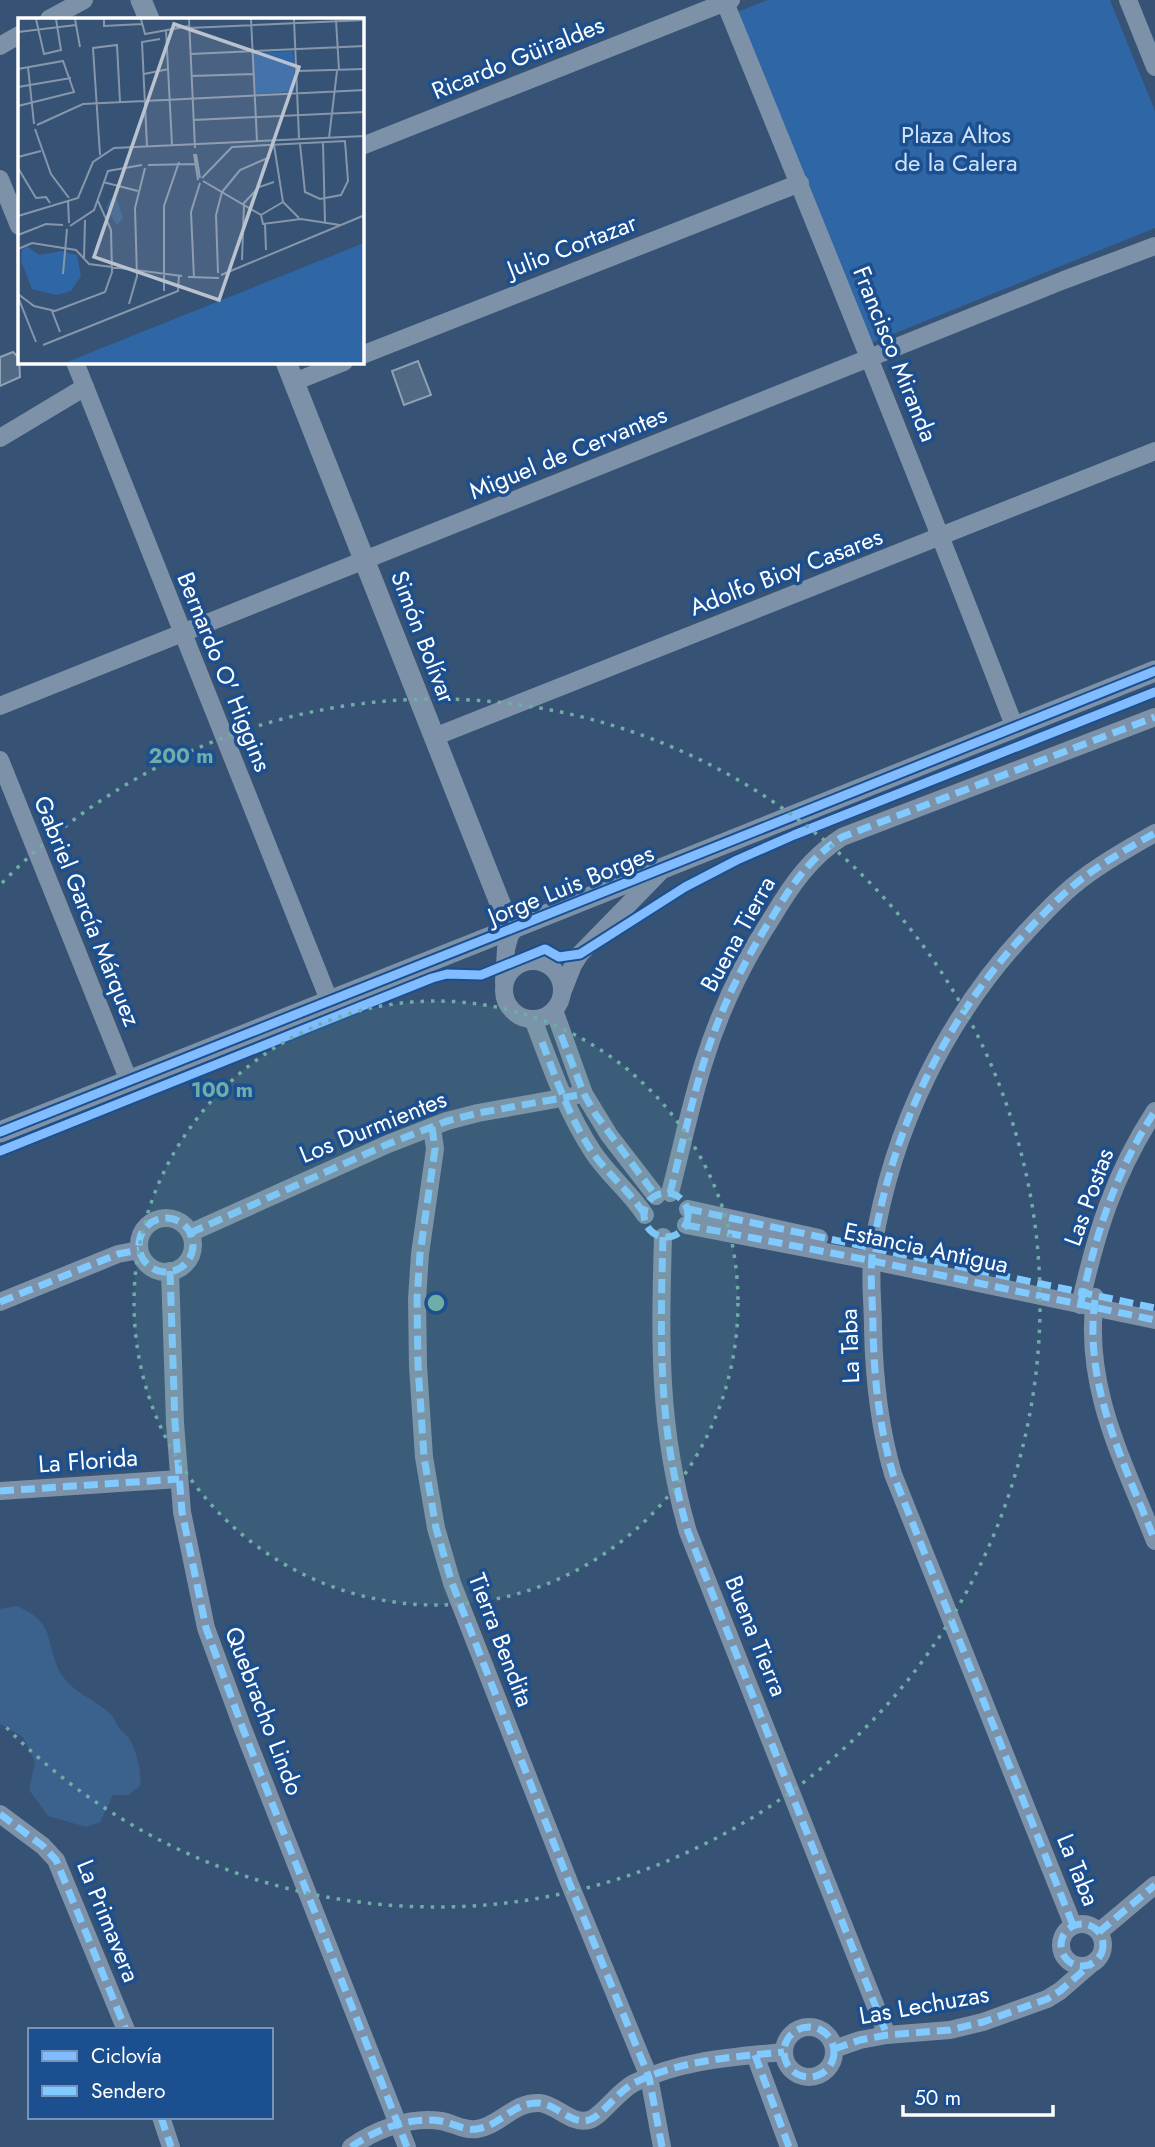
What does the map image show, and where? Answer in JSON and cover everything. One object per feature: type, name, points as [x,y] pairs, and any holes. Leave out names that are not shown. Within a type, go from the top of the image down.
[{"type":"street","points":[[51,18],[84,0]]},
{"type":"street","points":[[141,0],[149,18]]},
{"type":"street","points":[[1128,0],[1150,40],[1155,67]]},
{"type":"street","name":"Ricardo Güiraldes","points":[[364,145],[727,1]]},
{"type":"street","name":"Francisco Miranda","points":[[727,1],[942,537],[1015,728]]},
{"type":"street","points":[[0,46],[18,36]]},
{"type":"street","points":[[0,179],[18,224]]},
{"type":"street","name":"Julio Cortazar","points":[[364,354],[800,183]]},
{"type":"street","name":"Miguel de Cervantes","points":[[0,706],[1155,246]]},
{"type":"street","name":"Bernardo O' Higgins","points":[[76,364],[181,634],[329,1000]]},
{"type":"street","points":[[290,372],[333,364]]},
{"type":"street","name":"Simón Bolívar","points":[[290,372],[510,930],[520,951],[530,961]]},
{"type":"street","points":[[0,438],[85,387]]},
{"type":"street","name":"Adolfo Bioy Casares","points":[[434,737],[1155,451]]},
{"type":"street","name":"Jorge Luis Borges","points":[[0,1132],[1155,671]]},
{"type":"street","name":"Buena Tierra","points":[[663,1195],[703,1066],[724,1009],[756,942],[793,884],[825,847],[842,836],[1155,717]]},
{"type":"street","name":"Gabriel García Márquez","points":[[0,760],[129,1081]]},
{"type":"street","name":"La Taba","points":[[1073,1925],[887,1452],[874,1375],[873,1255],[895,1153],[914,1104],[957,1020],[998,962],[1055,902],[1086,876],[1155,833]]},
{"type":"street","points":[[562,993],[562,984],[554,969],[547,964],[530,961],[514,968],[505,985],[508,1004],[514,1012],[533,1018],[554,1010],[562,993],[573,965],[580,954],[662,869]]},
{"type":"street","name":"Simón Bolívar","points":[[505,985],[505,957],[510,930]]},
{"type":"street","points":[[554,1010],[584,1094],[609,1135],[663,1195],[681,1199],[687,1217],[676,1234],[663,1237],[652,1231],[645,1221],[645,1215],[648,1204],[663,1195]]},
{"type":"street","points":[[533,1018],[564,1098],[594,1155],[645,1215]]},
{"type":"street","name":"Los Durmientes","points":[[190,1233],[432,1127],[478,1113],[584,1094]]},
{"type":"street","name":"Las Postas","points":[[1155,1111],[1119,1175],[1101,1223],[1088,1301],[1100,1398],[1155,1541]]},
{"type":"street","name":"Tierra Bendita","points":[[432,1127],[435,1149],[420,1254],[417,1353],[420,1422],[436,1528],[452,1583],[649,2077],[662,2147]]},
{"type":"street","name":"Estancia Antigua","points":[[687,1217],[1088,1301],[1155,1320]]},
{"type":"street","points":[[161,1219],[178,1221],[190,1233],[190,1257],[178,1269],[154,1269],[139,1250],[142,1233],[147,1226],[161,1219]]},
{"type":"street","name":"Buena Tierra","points":[[663,1237],[660,1340],[662,1381],[665,1425],[678,1497],[688,1532],[887,2035]]},
{"type":"street","points":[[0,1302],[118,1254],[139,1250]]},
{"type":"street","name":"Quebracho Lindo","points":[[170,1271],[179,1479],[188,1549],[206,1628],[247,1740],[407,2147]]},
{"type":"street","name":"Estancia Antigua","points":[[1088,1301],[1155,1308]]},
{"type":"street","name":"La Florida","points":[[0,1491],[179,1479]]},
{"type":"street","name":"La Primavera","points":[[0,1814],[43,1846],[57,1860],[125,2028]]},
{"type":"street","points":[[1099,1932],[1155,1885]]},
{"type":"street","name":"La Taba","points":[[1062,1955],[1060,1948],[1063,1934],[1073,1925],[1088,1924],[1099,1932],[1104,1944],[1100,1957],[1090,1965]]},
{"type":"street","points":[[1062,1955],[1071,1964],[1090,1965]]},
{"type":"street","points":[[1060,1991],[1066,1973],[1062,1955]]},
{"type":"street","name":"Las Lechuzas","points":[[834,2049],[887,2035],[950,2030],[984,2022],[1047,1999],[1090,1965]]},
{"type":"street","name":"Las Lechuzas","points":[[811,2027],[826,2034],[834,2049],[834,2057],[826,2071],[811,2077],[803,2076],[789,2067],[784,2052],[789,2037],[795,2031],[811,2027]]},
{"type":"street","points":[[351,2147],[369,2134],[426,2120],[440,2121],[464,2129],[478,2129],[514,2109],[529,2104],[557,2108],[579,2121],[590,2120],[632,2084],[686,2064],[784,2052]]},
{"type":"street","points":[[755,2055],[789,2147]]},
{"type":"street","points":[[162,2119],[171,2147]]},
{"type":"green space","name":"Plaza Altos de la Calera","points":[[768,0],[1110,0],[1155,111],[1155,228],[871,343],[737,12]]},
{"type":"shaded area","points":[[16,1606],[30,1612],[39,1620],[49,1637],[54,1657],[64,1678],[74,1689],[111,1714],[129,1738],[137,1756],[140,1786],[128,1795],[113,1795],[100,1822],[86,1827],[48,1816],[29,1790],[35,1762],[23,1737],[0,1724],[0,1609]]},
{"type":"building","points":[[13,352],[18,357],[20,377],[0,386],[0,357]]},
{"type":"building","points":[[418,361],[431,395],[404,405],[392,371]]},
{"type":"marked path","points":[[670,1193],[698,1081],[724,1007],[762,933],[787,893],[812,862],[842,837],[1155,717]]},
{"type":"marked path","points":[[1073,1925],[893,1474],[884,1438],[876,1384],[872,1258],[882,1203],[909,1118],[948,1037],[972,999],[999,963],[1064,894],[1104,864],[1155,833]]},
{"type":"marked path","points":[[561,1035],[584,1094],[596,1115],[656,1196]]},
{"type":"marked path","points":[[542,1042],[565,1101],[586,1143],[645,1215]]},
{"type":"marked path","points":[[190,1233],[388,1144],[447,1121],[584,1094]]},
{"type":"marked path","points":[[1081,1302],[1109,1203],[1129,1157],[1155,1111]]},
{"type":"marked path","points":[[432,1127],[435,1149],[420,1254],[417,1299],[424,1457],[436,1528],[452,1583],[649,2077],[662,2147]]},
{"type":"marked path","points":[[666,1193],[681,1200],[688,1215],[681,1230],[666,1237],[651,1230],[644,1215],[651,1200],[666,1193]]},
{"type":"marked path","points":[[688,1209],[1155,1308]]},
{"type":"marked path","points":[[166,1218],[185,1226],[193,1245],[185,1264],[166,1272],[147,1264],[139,1245],[147,1226],[166,1218]]},
{"type":"marked path","points":[[686,1225],[1155,1320]]},
{"type":"marked path","points":[[663,1237],[661,1313],[666,1421],[678,1494],[688,1532],[887,2035]]},
{"type":"marked path","points":[[0,1302],[118,1254],[139,1250]]},
{"type":"marked path","points":[[170,1271],[175,1423],[182,1512],[206,1628],[407,2147]]},
{"type":"marked path","points":[[1095,1300],[1093,1332],[1101,1394],[1120,1454],[1155,1541]]},
{"type":"marked path","points":[[0,1491],[179,1479]]},
{"type":"marked path","points":[[0,1814],[43,1846],[56,1860],[125,2028]]},
{"type":"marked path","points":[[1099,1932],[1155,1885]]},
{"type":"marked path","points":[[1082,1924],[1097,1930],[1103,1945],[1097,1960],[1082,1966],[1067,1960],[1061,1945],[1067,1930],[1082,1924]]},
{"type":"marked path","points":[[834,2049],[887,2035],[950,2030],[983,2022],[1047,1999],[1090,1965]]},
{"type":"marked path","points":[[809,2027],[826,2035],[834,2052],[826,2069],[809,2077],[792,2069],[784,2052],[792,2035],[809,2027]]},
{"type":"marked path","points":[[351,2147],[382,2130],[417,2121],[441,2121],[477,2129],[531,2103],[546,2105],[577,2120],[589,2120],[628,2087],[652,2075],[688,2064],[784,2052]]},
{"type":"marked path","points":[[755,2055],[789,2147]]},
{"type":"marked path","points":[[162,2119],[171,2147]]},
{"type":"cycle path","points":[[0,1132],[1155,671]]},
{"type":"cycle path","points":[[0,1151],[432,978],[447,974],[481,975],[545,949],[559,957],[580,954],[685,887],[737,860],[1155,692]]}]
